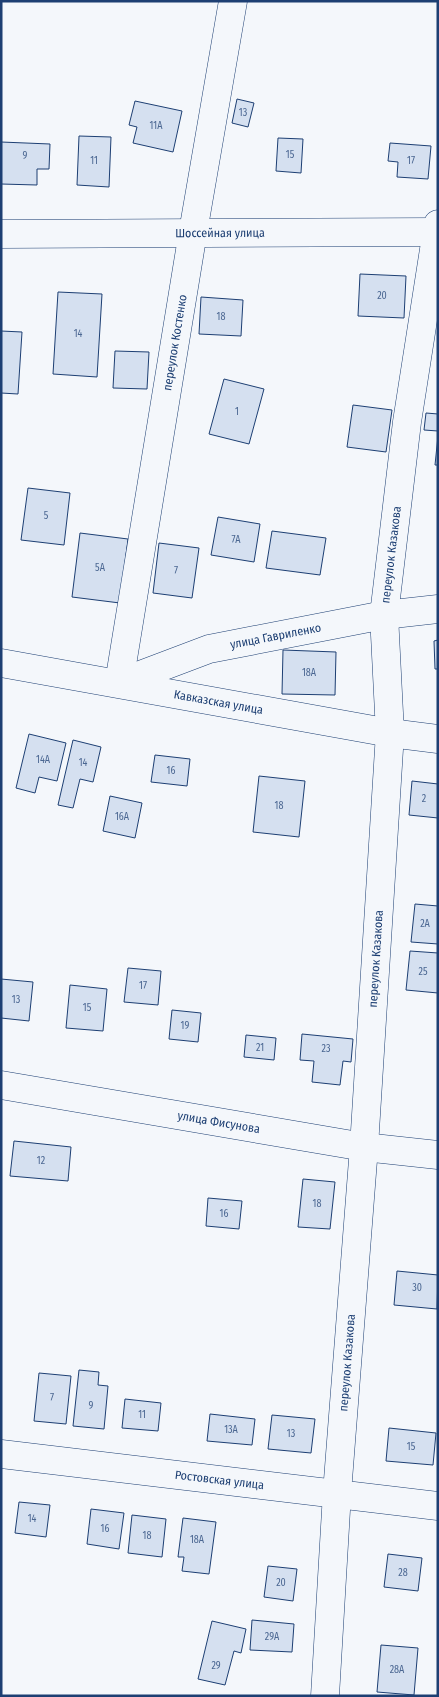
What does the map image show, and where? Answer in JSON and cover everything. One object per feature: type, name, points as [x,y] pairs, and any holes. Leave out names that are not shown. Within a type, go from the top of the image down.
[{"type":"street","name":"переулок Костенко","points":[[119,683],[192,232],[233,1]]},
{"type":"street","name":"Шоссейная улица","points":[[1,234],[437,229]]},
{"type":"street","name":"переулок Казакова","points":[[325,1696],[337,1493],[364,1147],[390,733],[384,615],[407,422],[437,229]]},
{"type":"street","name":"улица Гавриленко","points":[[119,683],[209,648],[384,615],[438,609]]},
{"type":"street","name":"Кавказская улица","points":[[1,663],[390,733],[438,739]]},
{"type":"street","name":"улица Фисунова","points":[[1,1085],[364,1147],[438,1155]]},
{"type":"street","name":"Ростовская улица","points":[[1,1454],[438,1506]]},
{"type":"building","points":[[237,99],[254,103],[248,127],[232,123]]},
{"type":"building","points":[[135,101],[182,111],[173,152],[133,143],[137,127],[129,125]]},
{"type":"building","points":[[79,136],[111,137],[109,187],[77,185]]},
{"type":"building","points":[[278,138],[303,139],[301,173],[276,171]]},
{"type":"building","points":[[1,142],[50,144],[49,169],[37,169],[37,185],[1,184]]},
{"type":"building","points":[[390,143],[431,146],[428,179],[397,177],[398,162],[388,161]]},
{"type":"building","points":[[360,274],[406,276],[404,318],[358,316]]},
{"type":"building","points":[[58,292],[102,294],[97,377],[53,374]]},
{"type":"building","points":[[201,297],[243,300],[241,336],[199,334]]},
{"type":"building","points":[[1,331],[22,332],[18,394],[1,393]]},
{"type":"building","points":[[115,351],[149,352],[147,389],[113,388]]},
{"type":"building","points":[[224,379],[264,389],[249,444],[209,434]]},
{"type":"building","points":[[353,405],[392,410],[386,452],[347,447]]},
{"type":"building","points":[[426,413],[438,414],[438,431],[424,430]]},
{"type":"building","points":[[438,436],[438,465],[435,465]]},
{"type":"building","points":[[28,488],[70,493],[64,545],[21,540]]},
{"type":"building","points":[[218,517],[260,524],[254,562],[211,555]]},
{"type":"building","points":[[272,531],[326,538],[320,575],[266,568]]},
{"type":"building","points":[[80,533],[128,539],[120,603],[72,597]]},
{"type":"building","points":[[159,543],[199,548],[192,598],[153,593]]},
{"type":"building","points":[[438,640],[438,669],[435,669],[434,641]]},
{"type":"building","points":[[283,650],[336,652],[335,695],[282,694]]},
{"type":"building","points":[[29,734],[66,743],[57,781],[39,777],[35,793],[16,788]]},
{"type":"building","points":[[73,740],[101,747],[93,782],[80,779],[73,808],[58,805]]},
{"type":"building","points":[[155,755],[190,759],[187,786],[151,782]]},
{"type":"building","points":[[259,776],[305,781],[299,837],[253,832]]},
{"type":"building","points":[[412,781],[438,784],[438,818],[409,815]]},
{"type":"building","points":[[110,796],[142,803],[135,838],[103,831]]},
{"type":"building","points":[[415,904],[438,906],[438,944],[411,942]]},
{"type":"building","points":[[410,951],[438,953],[438,993],[406,990]]},
{"type":"building","points":[[128,968],[161,971],[158,1005],[124,1002]]},
{"type":"building","points":[[1,979],[33,982],[29,1021],[1,1018]]},
{"type":"building","points":[[70,985],[107,989],[103,1031],[66,1028]]},
{"type":"building","points":[[172,1010],[201,1013],[198,1042],[169,1039]]},
{"type":"building","points":[[302,1034],[353,1039],[351,1062],[343,1061],[340,1085],[312,1082],[314,1061],[300,1060]]},
{"type":"building","points":[[246,1035],[276,1038],[274,1060],[244,1057]]},
{"type":"building","points":[[14,1141],[71,1147],[68,1181],[10,1176]]},
{"type":"building","points":[[303,1179],[335,1182],[330,1229],[298,1227]]},
{"type":"building","points":[[208,1198],[242,1201],[239,1229],[206,1226]]},
{"type":"building","points":[[397,1271],[438,1275],[437,1309],[394,1305]]},
{"type":"building","points":[[79,1370],[99,1372],[98,1385],[108,1386],[104,1429],[73,1426]]},
{"type":"building","points":[[39,1373],[71,1376],[66,1424],[34,1421]]},
{"type":"building","points":[[125,1399],[161,1403],[158,1431],[122,1428]]},
{"type":"building","points":[[210,1414],[255,1419],[252,1445],[207,1441]]},
{"type":"building","points":[[272,1415],[315,1419],[311,1453],[268,1449]]},
{"type":"building","points":[[389,1428],[436,1433],[433,1465],[386,1461]]},
{"type":"building","points":[[19,1502],[50,1505],[46,1537],[15,1533]]},
{"type":"building","points":[[91,1509],[124,1513],[119,1549],[87,1544]]},
{"type":"building","points":[[132,1515],[166,1519],[162,1557],[128,1553]]},
{"type":"building","points":[[183,1518],[216,1522],[209,1574],[182,1571],[184,1557],[178,1557]]},
{"type":"building","points":[[388,1554],[422,1558],[418,1591],[384,1587]]},
{"type":"building","points":[[268,1566],[297,1569],[293,1601],[264,1597]]},
{"type":"building","points":[[252,1620],[294,1624],[292,1652],[250,1650]]},
{"type":"building","points":[[212,1621],[246,1629],[241,1653],[234,1651],[225,1685],[198,1679]]},
{"type":"building","points":[[381,1645],[418,1648],[414,1695],[377,1692]]}]
